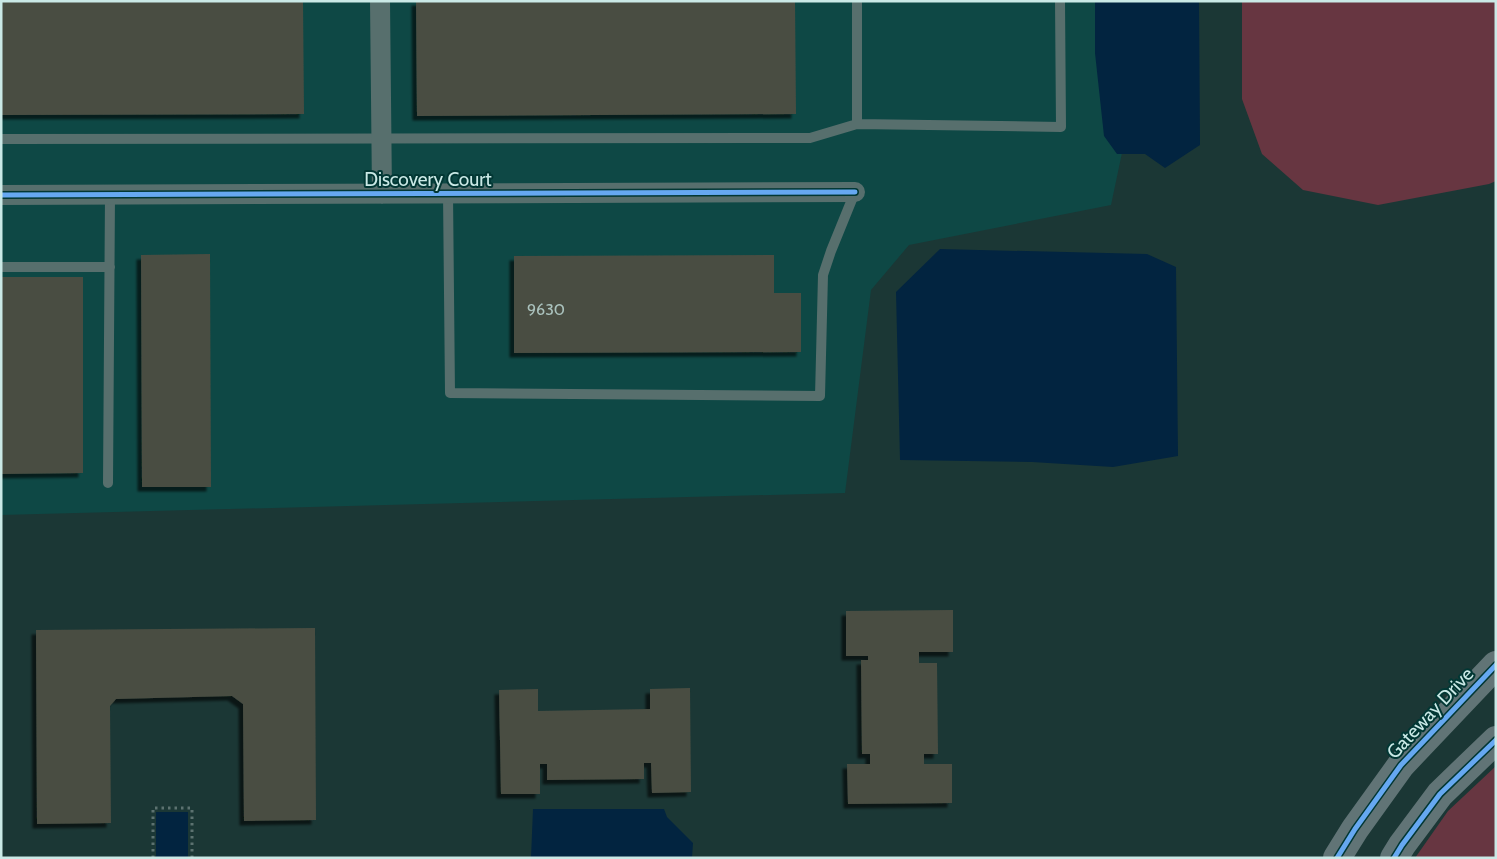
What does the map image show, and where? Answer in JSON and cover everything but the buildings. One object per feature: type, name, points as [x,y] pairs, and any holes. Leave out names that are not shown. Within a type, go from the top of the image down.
[{"type":"street","points":[[380,1],[382,194]]},
{"type":"street","name":"Discovery Court","points":[[1,195],[855,192]]},
{"type":"street","name":"Gateway Drive","points":[[1338,858],[1355,829],[1401,765],[1495,668]]},
{"type":"street","points":[[1394,858],[1440,794],[1496,740]]},
{"type":"lane","points":[[857,1],[857,124]]},
{"type":"lane","points":[[1,139],[810,138],[857,124],[1061,127],[1060,1]]},
{"type":"lane","points":[[448,193],[450,392],[820,396],[823,275],[855,192]]},
{"type":"lane","points":[[108,483],[110,195]]},
{"type":"lane","points":[[1,267],[110,266]]},
{"type":"path","points":[[153,858],[153,808],[192,808],[192,858]]},
{"type":"shaded area","points":[[1,1],[1154,1],[1111,205],[909,245],[871,290],[845,493],[1,515]]},
{"type":"shaded area","points":[[1095,1],[1199,1],[1200,145],[1165,168],[1145,154],[1117,154],[1104,136],[1095,53]]},
{"type":"shaded area","points":[[1242,1],[1496,1],[1496,181],[1489,184],[1378,205],[1303,190],[1262,154],[1242,99]]},
{"type":"shaded area","points":[[940,249],[1147,254],[1176,267],[1178,456],[1113,467],[1032,462],[900,460],[896,292]]},
{"type":"shaded area","points":[[1496,766],[1496,858],[1415,858],[1448,811]]},
{"type":"shaded area","points":[[533,809],[664,809],[667,817],[693,843],[692,858],[531,858]]},
{"type":"shaded area","points":[[156,812],[188,812],[188,858],[156,858]]},
{"type":"cycle path","points":[[1,195],[855,192]]},
{"type":"cycle path","points":[[1337,858],[1355,829],[1401,765],[1496,665]]},
{"type":"cycle path","points":[[1394,858],[1440,794],[1496,740]]}]
